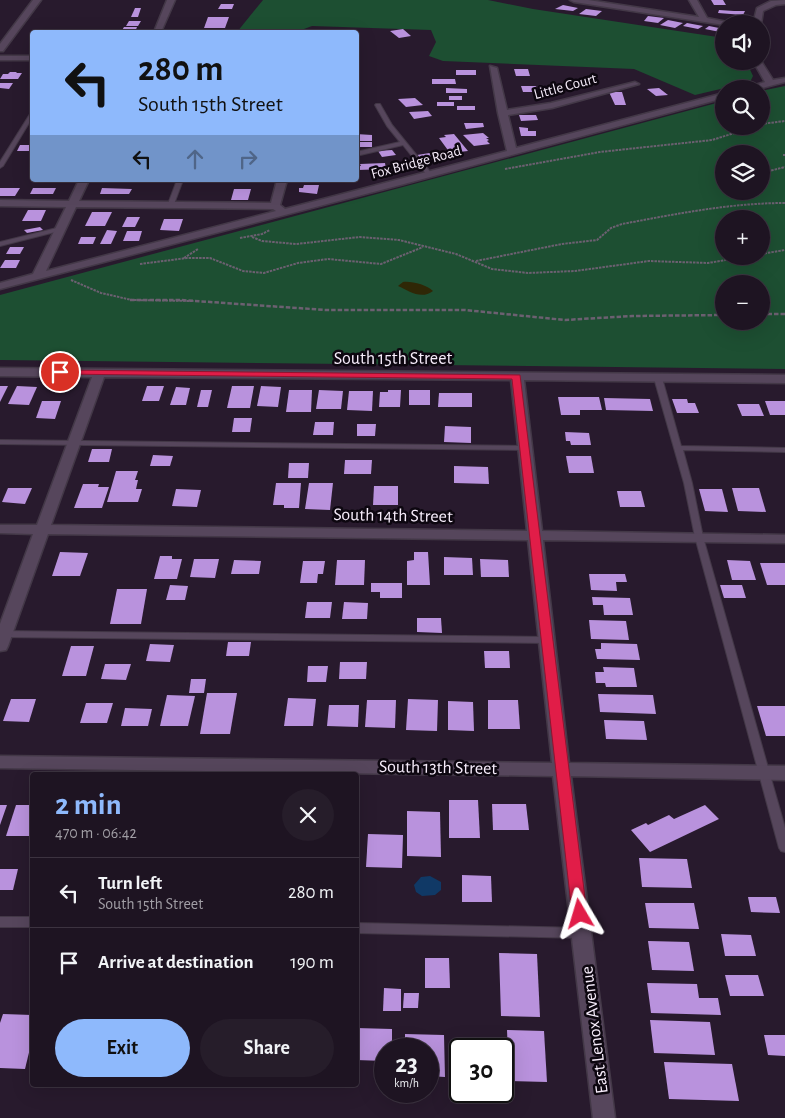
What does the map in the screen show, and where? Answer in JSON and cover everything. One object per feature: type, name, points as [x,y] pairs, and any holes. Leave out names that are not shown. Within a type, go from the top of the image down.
[{"type":"street","points":[[0,49],[37,0]]},
{"type":"street","points":[[158,30],[171,0]]},
{"type":"street","points":[[574,0],[601,2],[715,21]]},
{"type":"street","points":[[693,0],[704,19]]},
{"type":"street","points":[[759,15],[760,10],[774,3],[785,2]]},
{"type":"street","points":[[0,58],[30,58]]},
{"type":"street","points":[[493,68],[512,152]]},
{"type":"street","points":[[770,83],[785,80]]},
{"type":"street","name":"Little Court","points":[[502,113],[515,113],[546,107],[607,89],[635,84]]},
{"type":"street","name":"Fox Bridge Road","points":[[0,286],[279,210],[428,174],[715,97]]},
{"type":"street","points":[[38,276],[83,182]]},
{"type":"street","points":[[0,202],[171,204],[279,210],[282,182]]},
{"type":"street","name":"South 15th Street","points":[[0,372],[785,379]]},
{"type":"street","points":[[1,638],[99,373]]},
{"type":"street","name":"East Lenox Avenue","points":[[517,376],[561,768],[604,1118]]},
{"type":"street","name":"South 14th Street","points":[[0,529],[785,539]]},
{"type":"street","name":"South 13th Street","points":[[0,762],[561,768],[785,773]]},
{"type":"lane","points":[[378,105],[390,126],[428,174]]},
{"type":"lane","points":[[0,166],[30,117]]},
{"type":"lane","points":[[359,153],[404,143]]},
{"type":"lane","points":[[171,204],[179,182]]},
{"type":"lane","points":[[0,244],[61,228]]},
{"type":"lane","points":[[658,378],[688,483],[699,537],[785,848]]},
{"type":"lane","points":[[0,442],[526,448]]},
{"type":"lane","points":[[678,448],[785,450]]},
{"type":"lane","points":[[1,638],[547,640]]},
{"type":"lane","points":[[0,922],[30,922]]},
{"type":"lane","points":[[359,928],[582,933]]},
{"type":"path","points":[[770,123],[785,121]]},
{"type":"path","points":[[502,169],[600,152],[712,140],[728,135]]},
{"type":"path","points":[[770,171],[785,167]]},
{"type":"path","points":[[475,261],[562,244],[597,240],[611,228],[622,224],[719,207],[756,203],[785,203]]},
{"type":"path","points":[[234,240],[262,234],[275,228]]},
{"type":"path","points":[[251,236],[262,241],[296,244],[370,237],[399,240],[475,261],[492,269],[508,272],[549,273],[649,261],[715,262]]},
{"type":"path","points":[[131,264],[149,264],[184,258],[216,260],[254,273],[272,271],[298,263],[328,259],[381,264],[423,246]]},
{"type":"path","points":[[184,258],[199,248]]},
{"type":"path","points":[[770,252],[785,250]]},
{"type":"path","points":[[78,276],[70,280],[101,293],[132,300],[181,300],[350,312],[465,310],[565,320],[632,316],[715,315]]},
{"type":"path","points":[[770,314],[785,314]]},
{"type":"green space","points":[[263,0],[488,0],[533,9],[715,37],[715,70],[750,70],[753,76],[751,80],[715,80],[715,90],[695,95],[634,69],[443,61],[429,56],[436,42],[431,30],[312,26],[301,30],[239,30]]},
{"type":"green space","points":[[785,86],[785,369],[0,360],[0,295],[715,103],[715,135],[770,135],[770,89]]},
{"type":"sand","points":[[403,282],[419,284],[433,291],[424,295],[415,294],[398,286]]},
{"type":"water","points":[[430,876],[441,882],[441,890],[435,895],[422,896],[416,892],[414,885],[421,877]]},
{"type":"building","points":[[711,0],[723,0],[726,5],[714,5]]},
{"type":"building","points":[[221,4],[234,4],[232,9],[218,9]]},
{"type":"building","points":[[563,5],[578,8],[573,11],[555,9]]},
{"type":"building","points":[[135,8],[141,8],[138,17],[131,17]]},
{"type":"building","points":[[586,9],[602,11],[596,16],[579,14]]},
{"type":"building","points":[[719,10],[745,11],[743,15],[718,13]]},
{"type":"building","points":[[648,16],[664,18],[658,23],[644,21]]},
{"type":"building","points":[[208,17],[229,17],[225,28],[204,28]]},
{"type":"building","points":[[668,20],[683,23],[675,28],[660,25]]},
{"type":"building","points":[[129,21],[141,21],[138,26],[126,26]]},
{"type":"building","points":[[687,23],[703,26],[698,29],[683,26]]},
{"type":"building","points":[[709,26],[715,27],[715,31],[705,29]]},
{"type":"building","points":[[124,27],[137,27],[136,30],[122,30]]},
{"type":"building","points":[[403,29],[411,36],[399,38],[390,31]]},
{"type":"building","points":[[514,69],[528,69],[530,76],[516,76]]},
{"type":"building","points":[[456,70],[476,70],[476,75],[456,75]]},
{"type":"building","points":[[10,72],[22,73],[18,79],[0,79],[3,74]]},
{"type":"building","points":[[432,79],[455,79],[456,84],[432,84]]},
{"type":"building","points":[[0,83],[13,83],[9,89],[0,88]]},
{"type":"building","points":[[521,86],[536,86],[538,92],[523,92]]},
{"type":"building","points":[[446,88],[467,89],[467,93],[446,93]]},
{"type":"building","points":[[659,88],[668,95],[656,96],[647,89]]},
{"type":"building","points":[[609,92],[622,92],[626,105],[615,105]]},
{"type":"building","points":[[449,96],[462,96],[462,100],[449,100]]},
{"type":"building","points":[[415,98],[423,105],[406,107],[398,99]]},
{"type":"building","points":[[437,102],[454,102],[454,106],[437,106]]},
{"type":"building","points":[[457,106],[475,106],[475,110],[457,110]]},
{"type":"building","points":[[428,111],[432,116],[414,119],[409,112]]},
{"type":"building","points":[[519,115],[536,115],[538,120],[521,121]]},
{"type":"building","points":[[464,123],[483,123],[484,127],[466,129]]},
{"type":"building","points":[[519,127],[528,128],[528,131],[536,131],[536,136],[521,136]]},
{"type":"building","points":[[483,133],[489,138],[486,138],[490,144],[474,146],[463,135]]},
{"type":"building","points":[[359,134],[372,135],[372,141],[359,141]]},
{"type":"building","points":[[454,134],[468,151],[450,153],[439,138],[446,137],[444,135]]},
{"type":"building","points":[[359,142],[372,142],[372,147],[359,147]]},
{"type":"building","points":[[20,145],[30,145],[30,151],[17,151]]},
{"type":"building","points":[[392,150],[396,155],[382,157],[378,151]]},
{"type":"building","points":[[442,151],[449,157],[424,161],[417,155]]},
{"type":"building","points":[[385,163],[386,169],[359,170],[360,164]]},
{"type":"building","points":[[107,182],[131,182],[131,183]]},
{"type":"building","points":[[304,185],[319,185],[317,194],[299,192],[299,188],[303,188]]},
{"type":"building","points":[[0,188],[20,188],[15,196],[0,196]]},
{"type":"building","points":[[33,188],[56,188],[53,194],[30,194]]},
{"type":"building","points":[[102,188],[132,189],[129,194],[100,194]]},
{"type":"building","points":[[234,189],[251,189],[248,200],[231,200]]},
{"type":"building","points":[[28,210],[46,210],[41,221],[22,221]]},
{"type":"building","points":[[92,212],[112,212],[105,226],[85,226]]},
{"type":"building","points":[[127,217],[140,217],[135,227],[122,227]]},
{"type":"building","points":[[164,219],[183,219],[179,231],[160,230]]},
{"type":"building","points":[[40,227],[43,230],[27,233],[24,230]]},
{"type":"building","points":[[107,230],[117,231],[111,244],[100,244]]},
{"type":"building","points":[[127,231],[142,231],[139,241],[123,241]]},
{"type":"building","points":[[81,237],[96,237],[93,244],[78,244]]},
{"type":"building","points":[[10,247],[24,247],[20,254],[6,254]]},
{"type":"building","points":[[5,260],[20,260],[16,268],[0,268]]},
{"type":"building","points":[[0,386],[8,386],[0,402]]},
{"type":"building","points":[[17,386],[37,387],[29,405],[8,404]]},
{"type":"building","points":[[147,386],[164,386],[159,401],[142,401]]},
{"type":"building","points":[[232,386],[254,386],[250,408],[227,408]]},
{"type":"building","points":[[261,386],[281,387],[278,407],[257,406]]},
{"type":"building","points":[[176,387],[190,388],[186,405],[170,405]]},
{"type":"building","points":[[201,390],[212,390],[208,407],[197,407]]},
{"type":"building","points":[[289,390],[312,390],[311,412],[286,412]]},
{"type":"building","points":[[319,390],[343,391],[341,409],[316,409]]},
{"type":"building","points":[[388,390],[401,390],[400,407],[379,407],[380,392],[388,392]]},
{"type":"building","points":[[409,390],[430,390],[430,405],[409,405]]},
{"type":"building","points":[[349,391],[373,391],[372,411],[347,410]]},
{"type":"building","points":[[439,393],[472,393],[472,407],[438,407]]},
{"type":"building","points":[[558,397],[599,397],[602,410],[580,410],[580,415],[561,415]]},
{"type":"building","points":[[604,398],[650,399],[653,411],[606,410]]},
{"type":"building","points":[[672,399],[687,399],[688,403],[695,403],[699,413],[677,413]]},
{"type":"building","points":[[42,401],[61,401],[55,419],[36,418]]},
{"type":"building","points":[[765,401],[785,401],[785,415],[770,415]]},
{"type":"building","points":[[737,404],[759,404],[764,416],[742,416]]},
{"type":"building","points":[[234,418],[252,418],[250,432],[232,432]]},
{"type":"building","points":[[315,422],[334,422],[333,435],[313,435]]},
{"type":"building","points":[[357,424],[376,424],[375,436],[357,436]]},
{"type":"building","points":[[445,426],[471,427],[471,443],[444,442]]},
{"type":"building","points":[[565,432],[589,433],[591,445],[571,445],[570,441],[566,441]]},
{"type":"building","points":[[92,449],[112,449],[109,462],[88,462]]},
{"type":"building","points":[[153,455],[173,456],[170,466],[150,466]]},
{"type":"building","points":[[566,456],[591,456],[594,473],[569,473]]},
{"type":"building","points":[[345,460],[372,460],[371,474],[344,474]]},
{"type":"building","points":[[289,463],[309,463],[308,478],[288,478]]},
{"type":"building","points":[[454,466],[488,467],[489,484],[454,483]]},
{"type":"building","points":[[116,471],[138,471],[135,480],[138,480],[136,489],[142,489],[138,502],[107,502]]},
{"type":"building","points":[[276,483],[301,483],[299,508],[284,508],[284,505],[273,505]]},
{"type":"building","points":[[309,483],[333,483],[330,510],[305,509]]},
{"type":"building","points":[[83,484],[99,484],[98,487],[109,487],[102,508],[74,508]]},
{"type":"building","points":[[374,486],[398,486],[398,505],[373,505]]},
{"type":"building","points":[[8,488],[32,488],[25,504],[2,502]]},
{"type":"building","points":[[732,488],[759,488],[766,512],[738,511]]},
{"type":"building","points":[[176,489],[201,490],[197,507],[172,506]]},
{"type":"building","points":[[699,489],[722,489],[728,512],[705,511]]},
{"type":"building","points":[[617,491],[641,491],[645,507],[620,507]]},
{"type":"building","points":[[60,552],[88,553],[80,576],[52,576]]},
{"type":"building","points":[[414,552],[428,552],[430,585],[407,585],[407,561],[414,560]]},
{"type":"building","points":[[160,556],[172,556],[172,559],[182,559],[177,579],[154,579]]},
{"type":"building","points":[[444,557],[472,558],[473,575],[444,575]]},
{"type":"building","points":[[194,559],[219,559],[215,578],[190,577]]},
{"type":"building","points":[[480,559],[508,560],[509,577],[481,577]]},
{"type":"building","points":[[234,560],[261,561],[259,574],[231,574]]},
{"type":"building","points":[[337,560],[365,560],[364,585],[335,585]]},
{"type":"building","points":[[727,560],[750,561],[756,580],[732,580]]},
{"type":"building","points":[[303,561],[325,561],[323,574],[318,574],[317,583],[300,583]]},
{"type":"building","points":[[760,563],[785,563],[785,585],[767,585]]},
{"type":"building","points":[[589,574],[625,574],[627,582],[616,582],[617,591],[591,590]]},
{"type":"building","points":[[371,583],[402,583],[402,598],[380,598],[380,592],[371,592]]},
{"type":"building","points":[[170,585],[188,586],[185,600],[166,600]]},
{"type":"building","points":[[720,585],[742,585],[746,598],[724,598]]},
{"type":"building","points":[[117,589],[147,589],[141,624],[110,624]]},
{"type":"building","points":[[592,597],[630,598],[633,615],[604,615],[603,605],[593,605]]},
{"type":"building","points":[[307,602],[332,602],[330,618],[305,618]]},
{"type":"building","points":[[344,602],[368,603],[367,619],[342,619]]},
{"type":"building","points":[[417,618],[441,618],[442,633],[417,632]]},
{"type":"building","points":[[589,620],[626,621],[629,640],[591,639]]},
{"type":"building","points":[[228,642],[251,642],[249,656],[226,656]]},
{"type":"building","points":[[601,643],[637,644],[640,660],[597,659],[595,649],[601,649]]},
{"type":"building","points":[[150,644],[174,645],[170,662],[146,661]]},
{"type":"building","points":[[71,646],[94,646],[86,676],[62,676]]},
{"type":"building","points":[[484,651],[509,651],[510,668],[485,668]]},
{"type":"building","points":[[340,662],[367,662],[366,679],[339,679]]},
{"type":"building","points":[[105,664],[131,664],[126,680],[101,679]]},
{"type":"building","points":[[308,666],[328,666],[326,682],[307,682]]},
{"type":"building","points":[[603,667],[634,668],[637,687],[606,687],[605,683],[596,683],[595,672],[604,672]]},
{"type":"building","points":[[191,679],[206,679],[204,693],[189,693]]},
{"type":"building","points":[[207,693],[237,693],[230,734],[200,734]]},
{"type":"building","points":[[598,694],[653,695],[656,714],[600,712]]},
{"type":"building","points":[[167,695],[195,696],[188,726],[160,726]]},
{"type":"building","points":[[288,698],[316,699],[313,726],[284,726]]},
{"type":"building","points":[[11,699],[36,699],[29,722],[3,721]]},
{"type":"building","points":[[408,699],[438,700],[437,731],[406,730]]},
{"type":"building","points":[[367,700],[396,700],[395,728],[365,727]]},
{"type":"building","points":[[488,700],[518,700],[520,729],[488,729]]},
{"type":"building","points":[[448,701],[473,702],[474,731],[448,730]]},
{"type":"building","points":[[86,703],[113,703],[107,723],[80,723]]},
{"type":"building","points":[[329,705],[359,705],[358,727],[327,726]]},
{"type":"building","points":[[757,706],[785,706],[785,736],[766,736]]},
{"type":"building","points":[[125,708],[152,709],[148,726],[121,726]]},
{"type":"building","points":[[604,720],[644,721],[647,740],[606,739]]},
{"type":"building","points":[[449,800],[478,800],[480,838],[449,838]]},
{"type":"building","points":[[492,804],[526,804],[529,830],[493,830]]},
{"type":"building","points":[[0,805],[7,805],[0,825]]},
{"type":"building","points":[[16,805],[30,805],[30,836],[6,836]]},
{"type":"building","points":[[705,805],[719,819],[650,852],[631,830],[646,823],[648,825],[669,815],[674,819]]},
{"type":"building","points":[[407,811],[440,812],[441,857],[407,856]]},
{"type":"building","points":[[368,834],[403,835],[402,868],[366,867]]},
{"type":"building","points":[[639,858],[687,859],[692,888],[642,887]]},
{"type":"building","points":[[0,869],[18,869],[13,890],[0,890]]},
{"type":"building","points":[[462,875],[491,876],[492,902],[462,902]]},
{"type":"building","points":[[748,897],[776,897],[780,913],[751,912]]},
{"type":"building","points":[[645,903],[694,903],[699,929],[649,928]]},
{"type":"building","points":[[721,934],[751,935],[756,956],[725,956]]},
{"type":"building","points":[[648,941],[689,942],[694,971],[652,970]]},
{"type":"building","points":[[499,953],[537,954],[540,1017],[501,1016]]},
{"type":"building","points":[[425,958],[449,958],[450,988],[425,988]]},
{"type":"building","points":[[725,975],[758,975],[764,996],[730,996]]},
{"type":"building","points":[[647,983],[697,984],[699,998],[718,998],[721,1015],[651,1013]]},
{"type":"building","points":[[384,988],[401,989],[401,1011],[383,1011]]},
{"type":"building","points":[[404,993],[419,993],[418,1008],[403,1008]]},
{"type":"building","points":[[3,1014],[30,1015],[30,1048],[25,1069],[0,1068],[0,1023]]},
{"type":"building","points":[[650,1020],[710,1022],[715,1055],[654,1053]]},
{"type":"building","points":[[359,1028],[392,1029],[392,1038],[374,1038],[374,1061],[359,1060]]},
{"type":"building","points":[[507,1030],[544,1031],[547,1082],[514,1081],[514,1038],[507,1038]]},
{"type":"building","points":[[405,1034],[444,1035],[445,1077],[439,1077],[439,1038],[405,1038]]},
{"type":"building","points":[[764,1035],[785,1035],[785,1056],[768,1055]]},
{"type":"building","points":[[664,1062],[732,1064],[739,1101],[669,1099]]},
{"type":"route","points":[[60,372],[517,376],[562,780],[580,914]]}]
